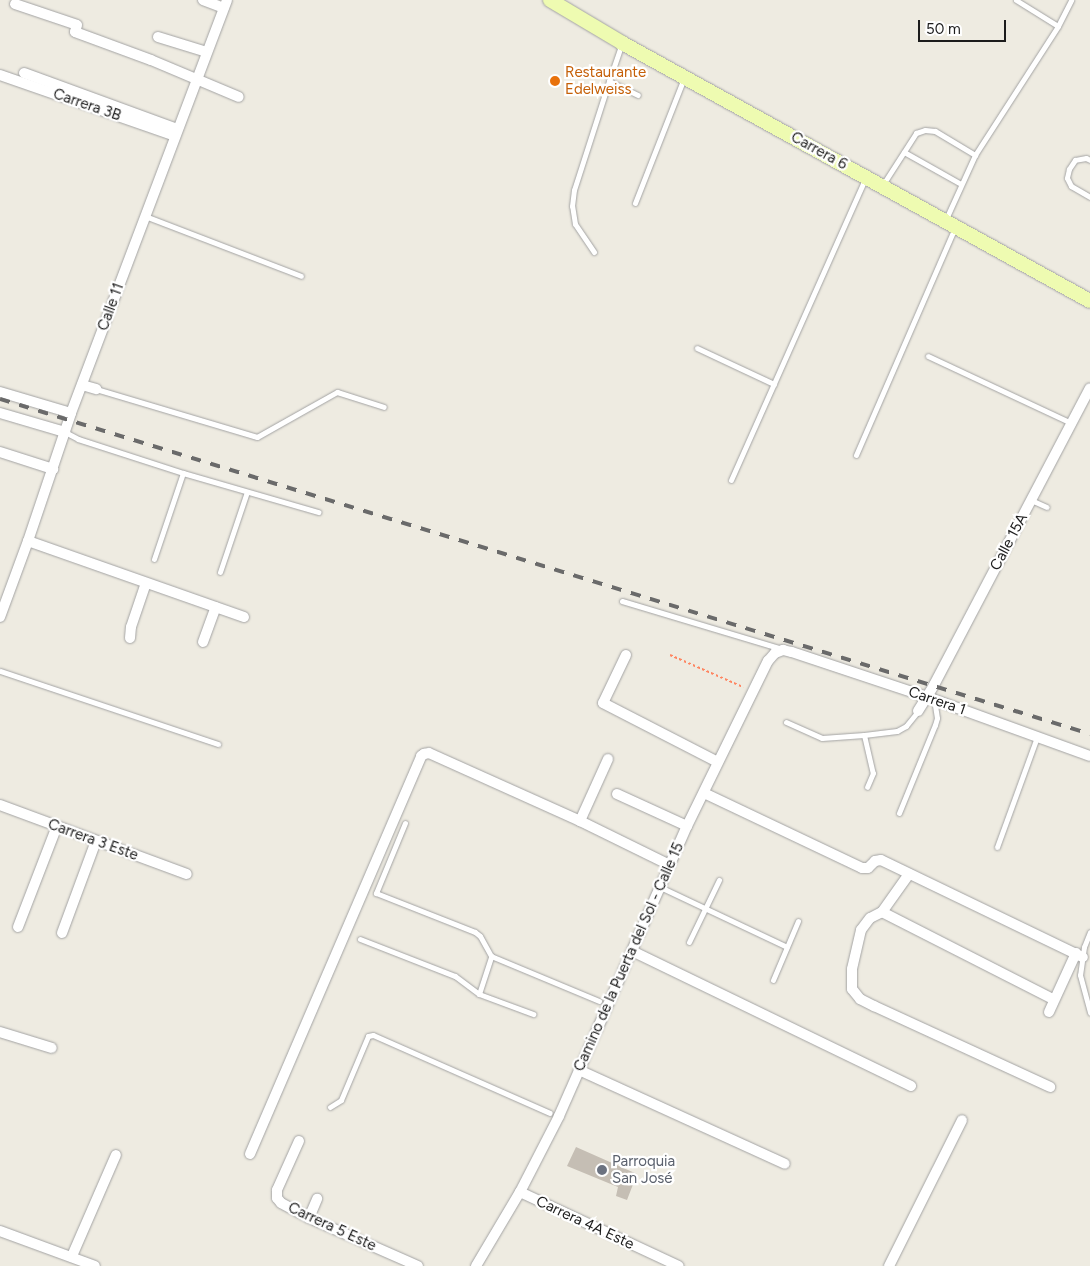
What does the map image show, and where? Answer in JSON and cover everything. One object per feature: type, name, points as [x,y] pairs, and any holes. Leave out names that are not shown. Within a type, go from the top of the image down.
[{"type":"main road","name":"Carrera 6","points":[[550,0],[622,43],[1090,301]]},
{"type":"street","points":[[203,0],[225,4]]},
{"type":"street","points":[[15,4],[77,25],[75,32],[239,96]]},
{"type":"street","name":"Calle 11","points":[[0,617],[71,413],[225,4]]},
{"type":"street","points":[[158,37],[207,52]]},
{"type":"street","points":[[24,73],[176,133]]},
{"type":"street","name":"Carrera 3B","points":[[0,75],[176,133]]},
{"type":"street","points":[[82,385],[96,389]]},
{"type":"street","name":"Calle 15A","points":[[918,711],[930,698],[1090,388]]},
{"type":"street","points":[[0,392],[71,413]]},
{"type":"street","points":[[0,412],[65,432]]},
{"type":"street","points":[[0,452],[53,469]]},
{"type":"street","points":[[28,541],[244,617]]},
{"type":"street","points":[[130,638],[130,627],[146,583]]},
{"type":"street","points":[[203,642],[216,607]]},
{"type":"street","name":"Carrera 1","points":[[783,650],[930,698],[1090,756]]},
{"type":"street","name":"Camino de la Puerta del Sol - Calle 15","points":[[476,1266],[520,1192],[554,1115],[579,1070],[604,1002],[632,951],[687,826],[752,691],[768,661],[775,652],[783,650]]},
{"type":"street","points":[[626,655],[603,703],[718,762]]},
{"type":"street","points":[[250,1154],[421,756],[429,753],[580,820],[670,866]]},
{"type":"street","points":[[580,820],[608,759]]},
{"type":"street","points":[[704,792],[862,868],[868,868],[877,860],[1079,955],[1053,999],[1049,1012]]},
{"type":"street","points":[[617,794],[687,826]]},
{"type":"street","name":"Carrera 3 Este","points":[[0,805],[186,874]]},
{"type":"street","points":[[18,928],[57,826]]},
{"type":"street","points":[[62,933],[96,841]]},
{"type":"street","points":[[909,874],[882,912],[870,918],[861,930],[856,944],[852,969],[852,989],[860,999],[1050,1087]]},
{"type":"street","points":[[882,912],[1053,999]]},
{"type":"street","points":[[632,951],[911,1086]]},
{"type":"street","points":[[0,1032],[52,1048]]},
{"type":"street","points":[[579,1070],[785,1164]]},
{"type":"street","points":[[890,1266],[962,1120]]},
{"type":"street","name":"Carrera 5 Este","points":[[299,1141],[277,1190],[276,1198],[281,1203],[309,1218],[418,1266]]},
{"type":"street","points":[[72,1256],[116,1155]]},
{"type":"street","name":"Carrera 4A Este","points":[[520,1192],[678,1266]]},
{"type":"street","points":[[309,1218],[317,1199]]},
{"type":"street","points":[[0,1231],[95,1266]]},
{"type":"lane","points":[[1016,0],[1058,26]]},
{"type":"lane","points":[[856,455],[950,224],[960,184],[975,155],[1058,26],[1071,0]]},
{"type":"lane","points":[[594,252],[575,224],[572,206],[574,190],[622,43]]},
{"type":"lane","points":[[634,203],[684,76]]},
{"type":"lane","points":[[609,81],[638,95]]},
{"type":"lane","points":[[882,186],[916,133],[925,130],[935,132],[975,155]]},
{"type":"lane","points":[[904,152],[960,184]]},
{"type":"lane","points":[[1090,160],[1086,158],[1075,160],[1069,169],[1067,178],[1071,186],[1090,197]]},
{"type":"lane","points":[[731,480],[866,177]]},
{"type":"lane","points":[[144,216],[301,276]]},
{"type":"lane","points":[[697,348],[774,384]]},
{"type":"lane","points":[[928,356],[1072,423]]},
{"type":"lane","points":[[96,389],[257,437],[337,392],[384,407]]},
{"type":"lane","points":[[65,432],[78,439],[183,473],[318,512]]},
{"type":"lane","points":[[154,560],[183,473]]},
{"type":"lane","points":[[220,572],[247,492]]},
{"type":"lane","points":[[1031,500],[1047,507]]},
{"type":"lane","points":[[622,600],[783,650]]},
{"type":"lane","points":[[0,671],[218,744]]},
{"type":"lane","points":[[899,814],[937,718],[930,698]]},
{"type":"lane","points":[[786,722],[822,738],[864,735],[897,730],[906,726],[918,711]]},
{"type":"lane","points":[[864,735],[873,773],[867,787]]},
{"type":"lane","points":[[997,846],[1037,736]]},
{"type":"lane","points":[[405,823],[376,893],[474,932],[480,936],[492,956],[604,1002]]},
{"type":"lane","points":[[689,942],[719,880]]},
{"type":"lane","points":[[660,887],[787,947]]},
{"type":"lane","points":[[773,980],[798,921]]},
{"type":"lane","points":[[1090,932],[1079,955],[1080,975],[1090,1013]]},
{"type":"lane","points":[[360,939],[455,976],[479,994],[533,1014]]},
{"type":"lane","points":[[479,994],[492,956]]},
{"type":"lane","points":[[330,1107],[341,1100],[368,1036],[372,1036],[554,1115]]},
{"type":"path","points":[[670,655],[752,691]]},
{"type":"building","name":"Parroquia San José","points":[[576,1147],[637,1174],[627,1200],[616,1196],[618,1187],[567,1166]]},
{"type":"railway","points":[[0,399],[1090,734]]},
{"type":"place","name":"Restaurante Edelweiss","points":[[555,81]]},
{"type":"place","name":"Parroquia San José","points":[[602,1170]]}]
